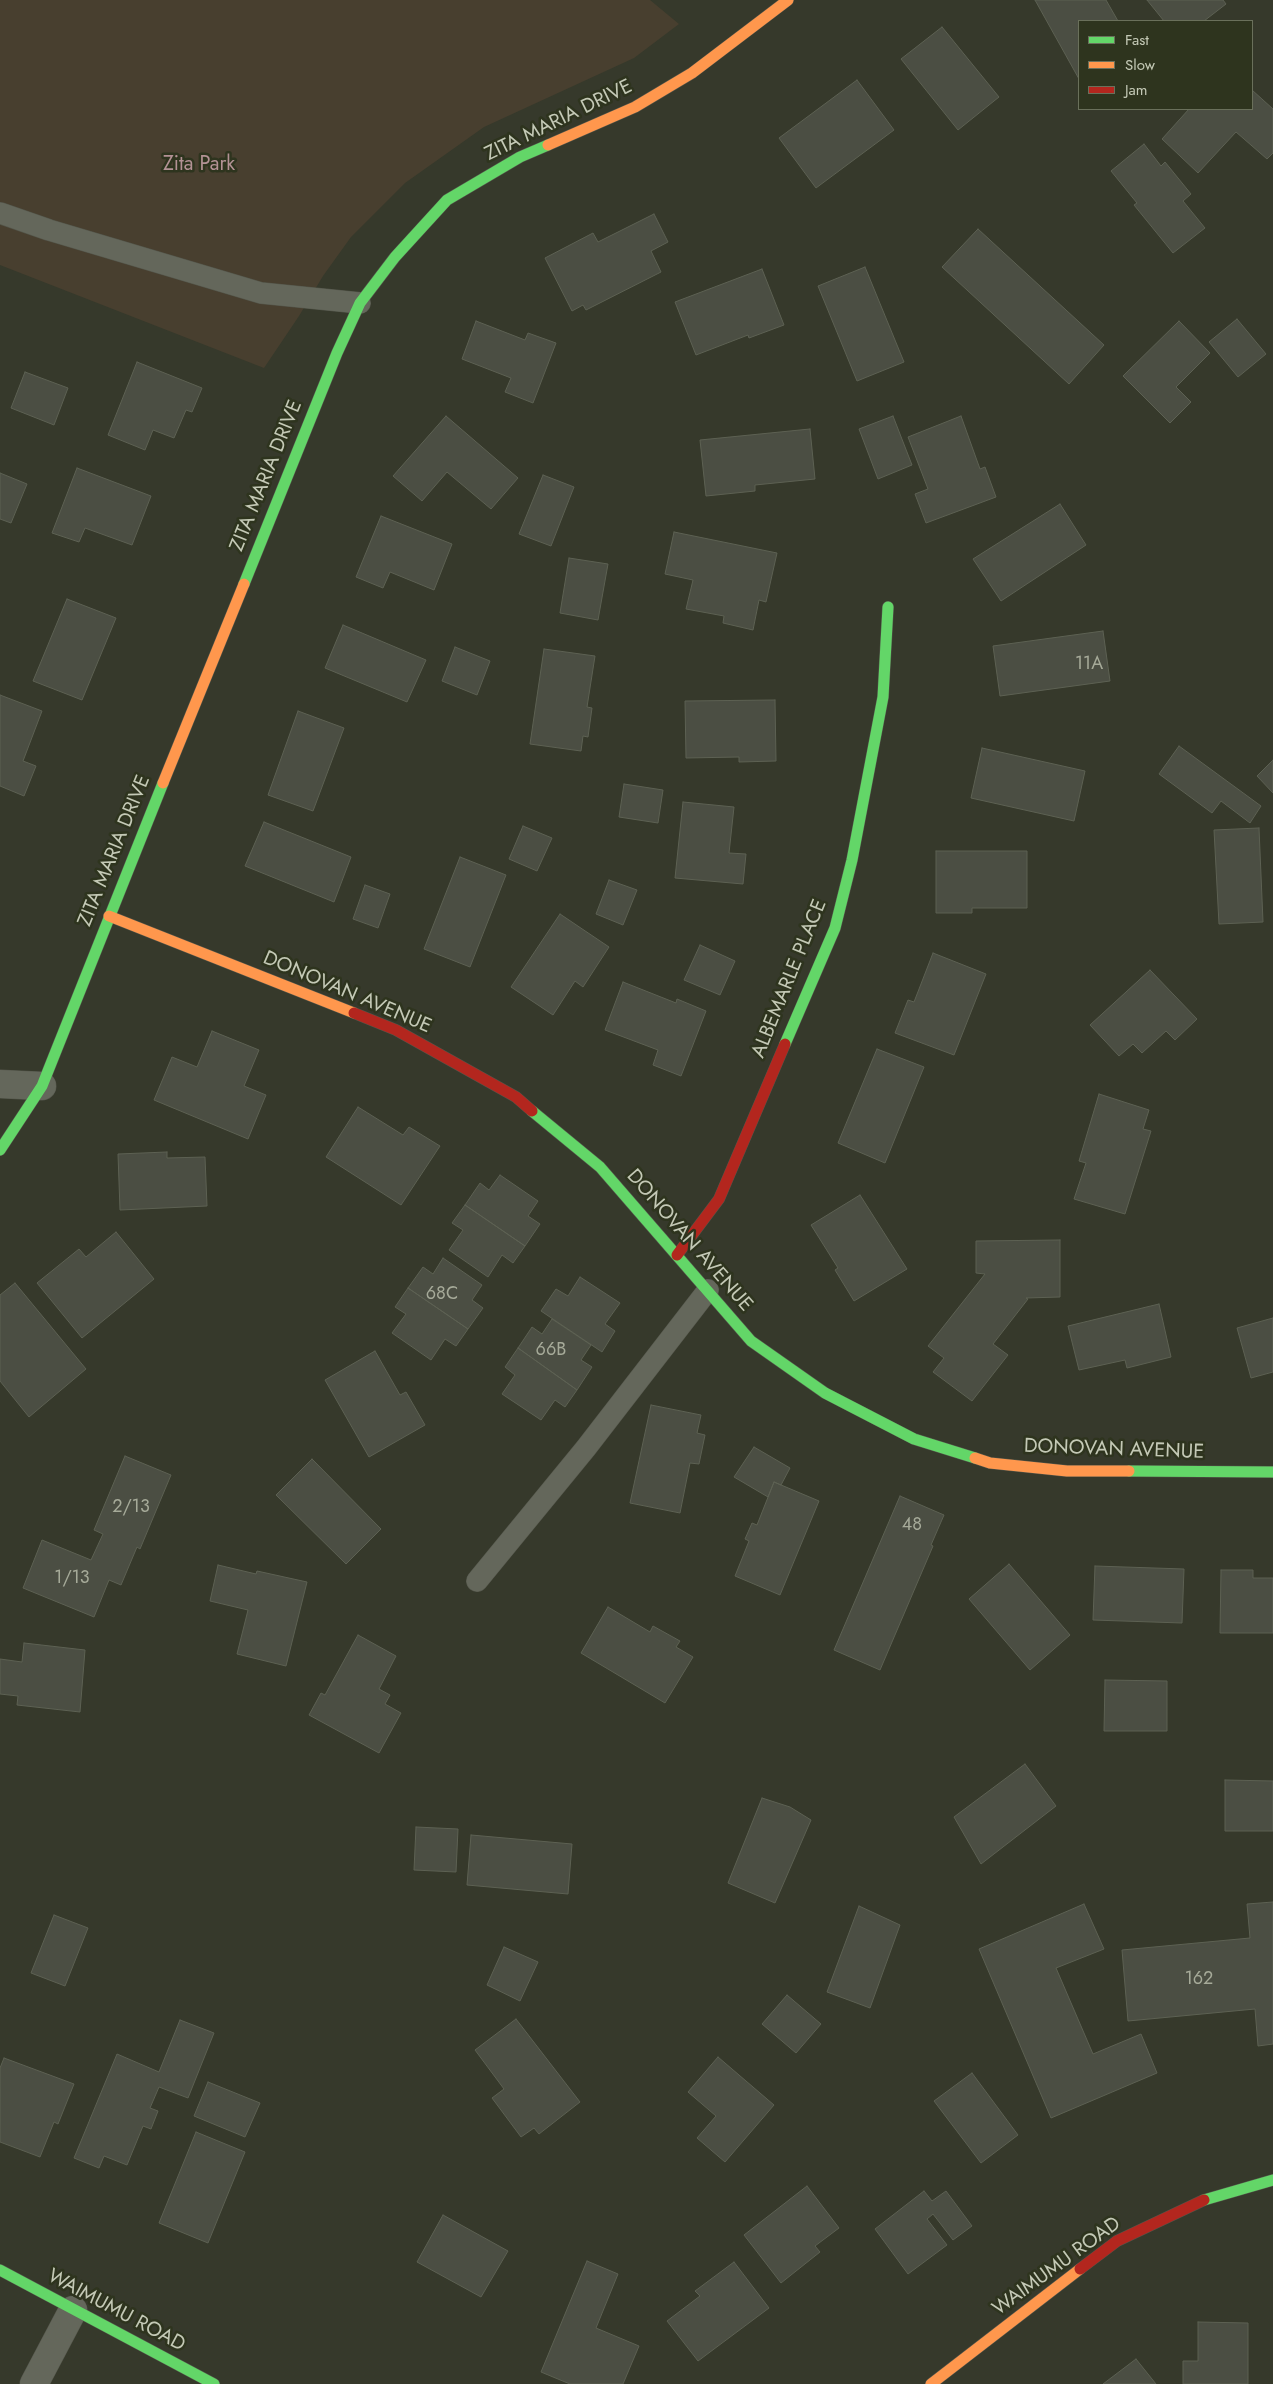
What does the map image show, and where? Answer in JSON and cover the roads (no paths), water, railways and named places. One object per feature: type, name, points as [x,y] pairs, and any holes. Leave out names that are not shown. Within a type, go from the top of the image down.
[{"type":"street","name":"ZITA MARIA DRIVE","points":[[0,1150],[42,1086],[108,916],[337,353],[360,303],[395,257],[447,200],[520,157],[635,107],[692,73],[788,0]]},
{"type":"street","name":"ALBEMARLE PLACE","points":[[677,1254],[719,1199],[835,928],[852,860],[883,697],[888,607]]},
{"type":"street","name":"DONOVAN AVENUE","points":[[108,916],[396,1030],[516,1098],[600,1167],[751,1341],[825,1393],[922,1442],[990,1463],[1067,1471],[1273,1472]]},
{"type":"street","points":[[0,1084],[42,1086]]},
{"type":"street","name":"WAIMUMU ROAD","points":[[931,2384],[1117,2241],[1204,2200],[1273,2180]]},
{"type":"street","name":"WAIMUMU ROAD","points":[[0,2270],[214,2384]]},
{"type":"street","points":[[34,2384],[72,2310]]},
{"type":"lane","points":[[0,214],[261,293],[360,303]]},
{"type":"lane","points":[[477,1580],[586,1448],[708,1290]]},
{"type":"park label","name":"Zita Park","points":[[199,165]]}]
